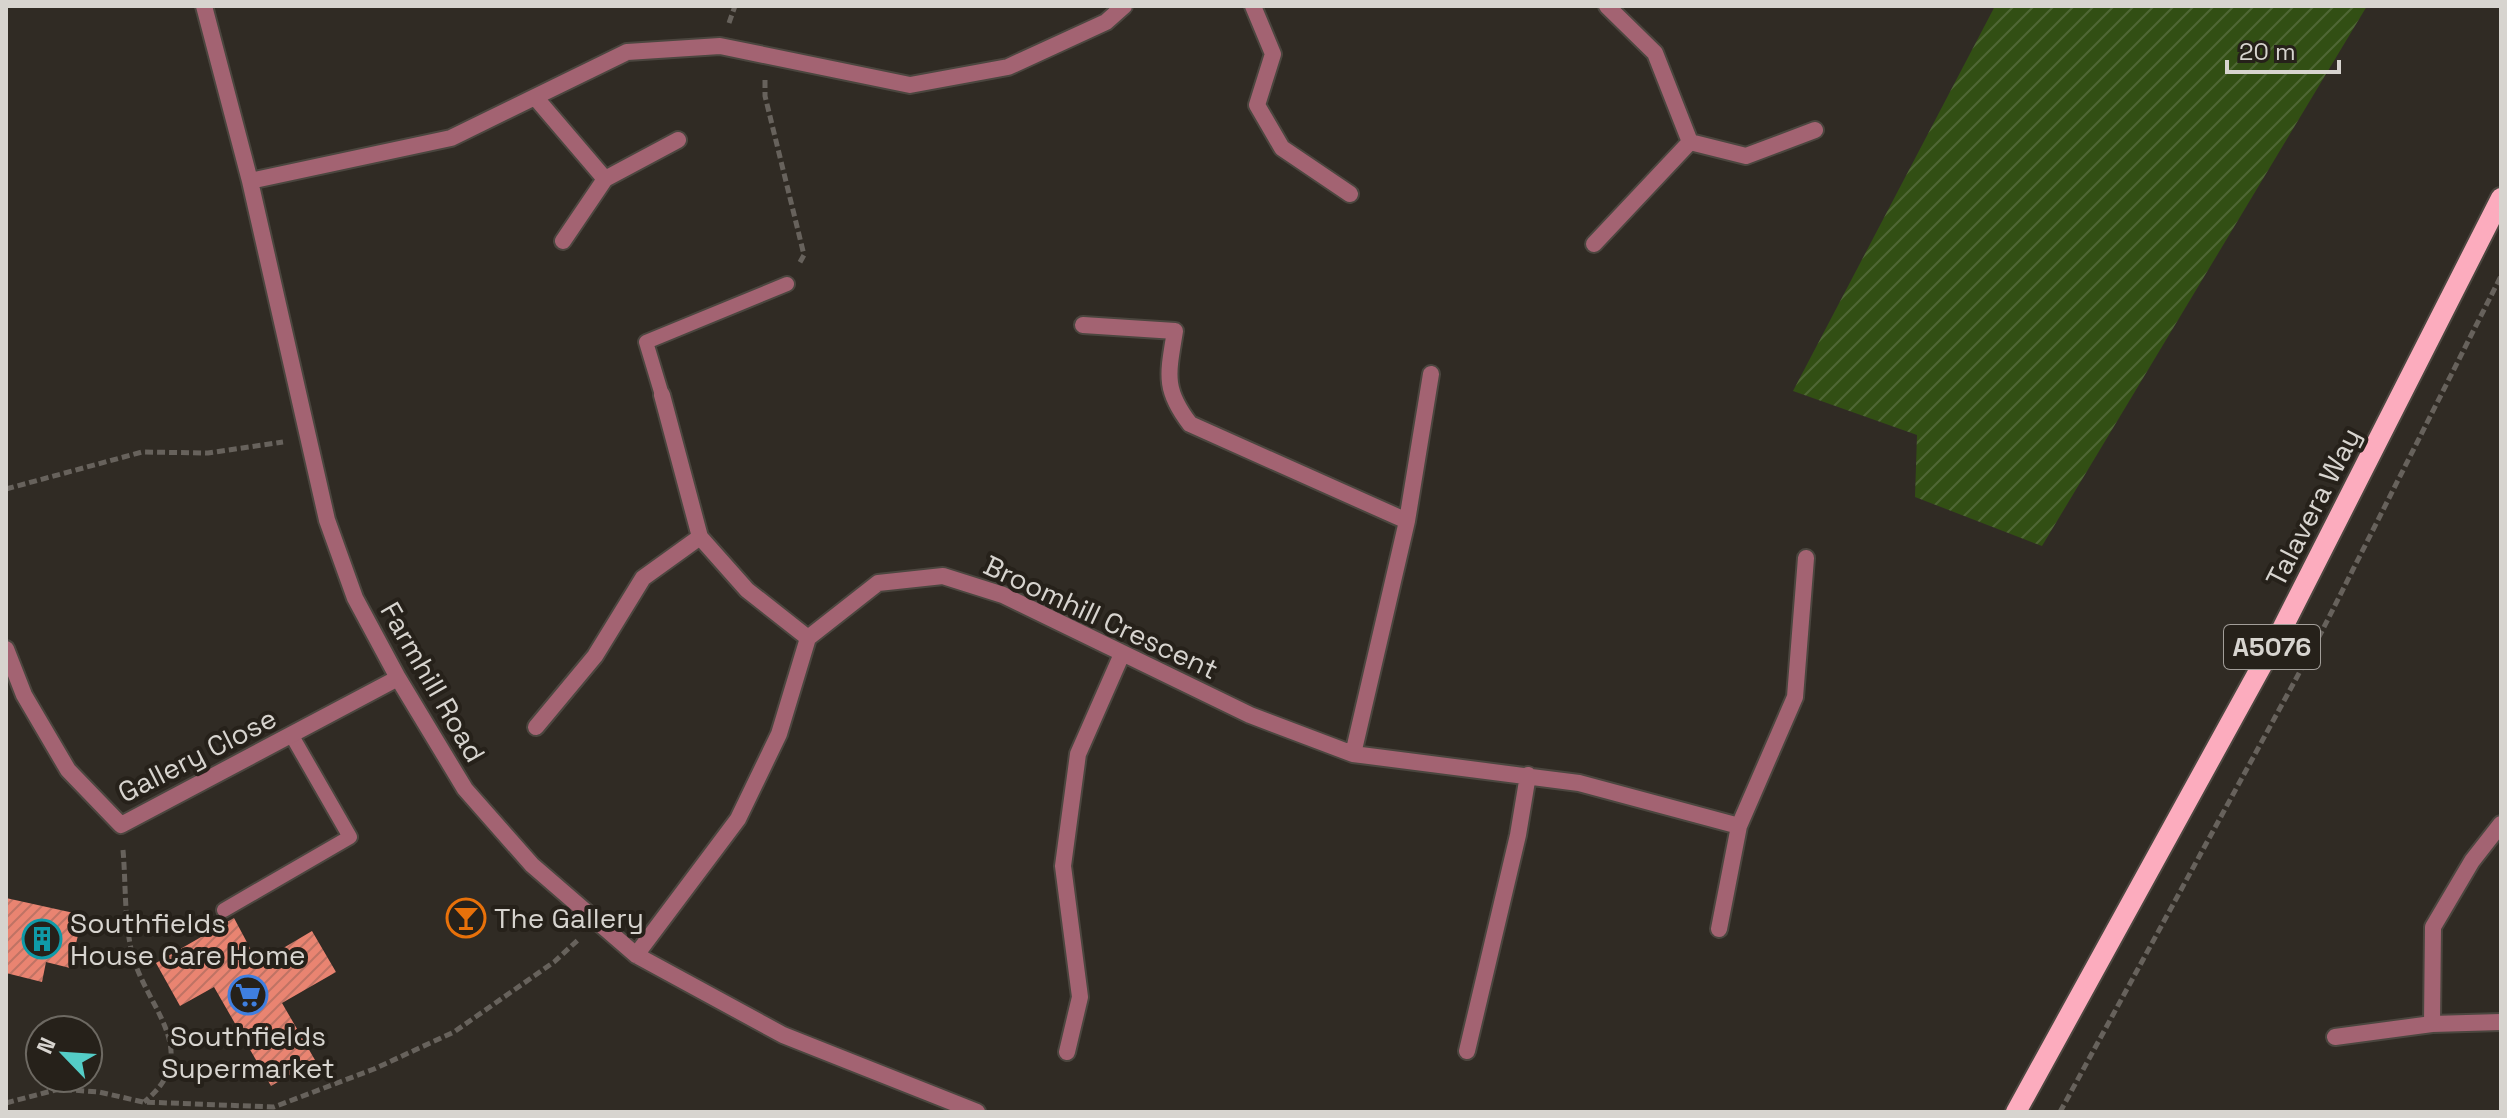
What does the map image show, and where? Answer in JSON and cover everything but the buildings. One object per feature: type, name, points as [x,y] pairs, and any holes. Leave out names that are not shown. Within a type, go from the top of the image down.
[{"type":"main road","name":"Talavera Way","points":[[2016,1112],[2283,627],[2501,198]]},
{"type":"main road","name":"Talavera Way","points":[[2006,1112],[2027,1088]]},
{"type":"street","name":"Farmhill Road","points":[[204,6],[250,181],[327,520],[355,598],[398,678],[465,789],[532,865],[636,955],[783,1035],[944,1107],[977,1112]]},
{"type":"street","points":[[250,181],[451,138],[627,52],[720,46],[910,85],[1008,67],[1106,22],[1124,6]]},
{"type":"street","points":[[1253,6],[1273,54],[1257,105],[1282,148],[1350,194]]},
{"type":"street","points":[[1607,6],[1655,53],[1690,142]]},
{"type":"street","points":[[535,97],[605,179]]},
{"type":"street","points":[[1690,142],[1746,156],[1815,130]]},
{"type":"street","points":[[563,241],[605,179],[678,140]]},
{"type":"street","points":[[1594,244],[1690,142]]},
{"type":"street","points":[[1083,325],[1175,331],[1168,378],[1173,402],[1190,424],[1407,521]]},
{"type":"street","points":[[1353,754],[1407,521],[1431,374]]},
{"type":"street","points":[[636,955],[738,819],[779,734],[808,638],[747,590],[700,537],[662,395]]},
{"type":"street","points":[[536,727],[595,656],[643,578],[700,537]]},
{"type":"street","points":[[1719,929],[1739,826],[1795,697],[1806,558]]},
{"type":"street","name":"Broomhill Crescent","points":[[808,638],[878,583],[943,576],[1003,595],[1250,715],[1353,754],[1579,783],[1739,826]]},
{"type":"street","name":"Gallery Close","points":[[6,649],[24,695],[68,770],[121,825],[398,678]]},
{"type":"street","points":[[1067,1052],[1080,997],[1063,866],[1076,768],[1078,754],[1122,654]]},
{"type":"street","points":[[1467,1051],[1518,835],[1528,775]]},
{"type":"street","points":[[2432,1024],[2433,927],[2472,861],[2501,824]]},
{"type":"street","points":[[2335,1037],[2432,1024],[2501,1022]]},
{"type":"lane","points":[[662,395],[646,342],[787,284]]},
{"type":"lane","points":[[224,910],[350,837],[292,736]]},
{"type":"path","points":[[766,55],[765,96],[804,255],[787,284]]},
{"type":"path","points":[[2060,1112],[2322,631],[2501,276]]},
{"type":"path","points":[[6,489],[142,452],[208,453],[306,438]]},
{"type":"path","points":[[121,825],[133,957],[171,1037],[169,1068],[161,1088],[143,1102]]},
{"type":"path","points":[[6,1103],[59,1089],[99,1092],[143,1102],[274,1107],[374,1069],[454,1032],[554,962],[598,921]]},
{"type":"green space","points":[[1995,6],[2367,6],[2042,546],[1915,497],[1917,435],[1793,391]]},
{"type":"place","name":"The Gallery","points":[[466,918]]},
{"type":"place","name":"Southfields House Care Home","points":[[42,939]]},
{"type":"place","name":"Southfields Supermarket","points":[[248,995]]}]
